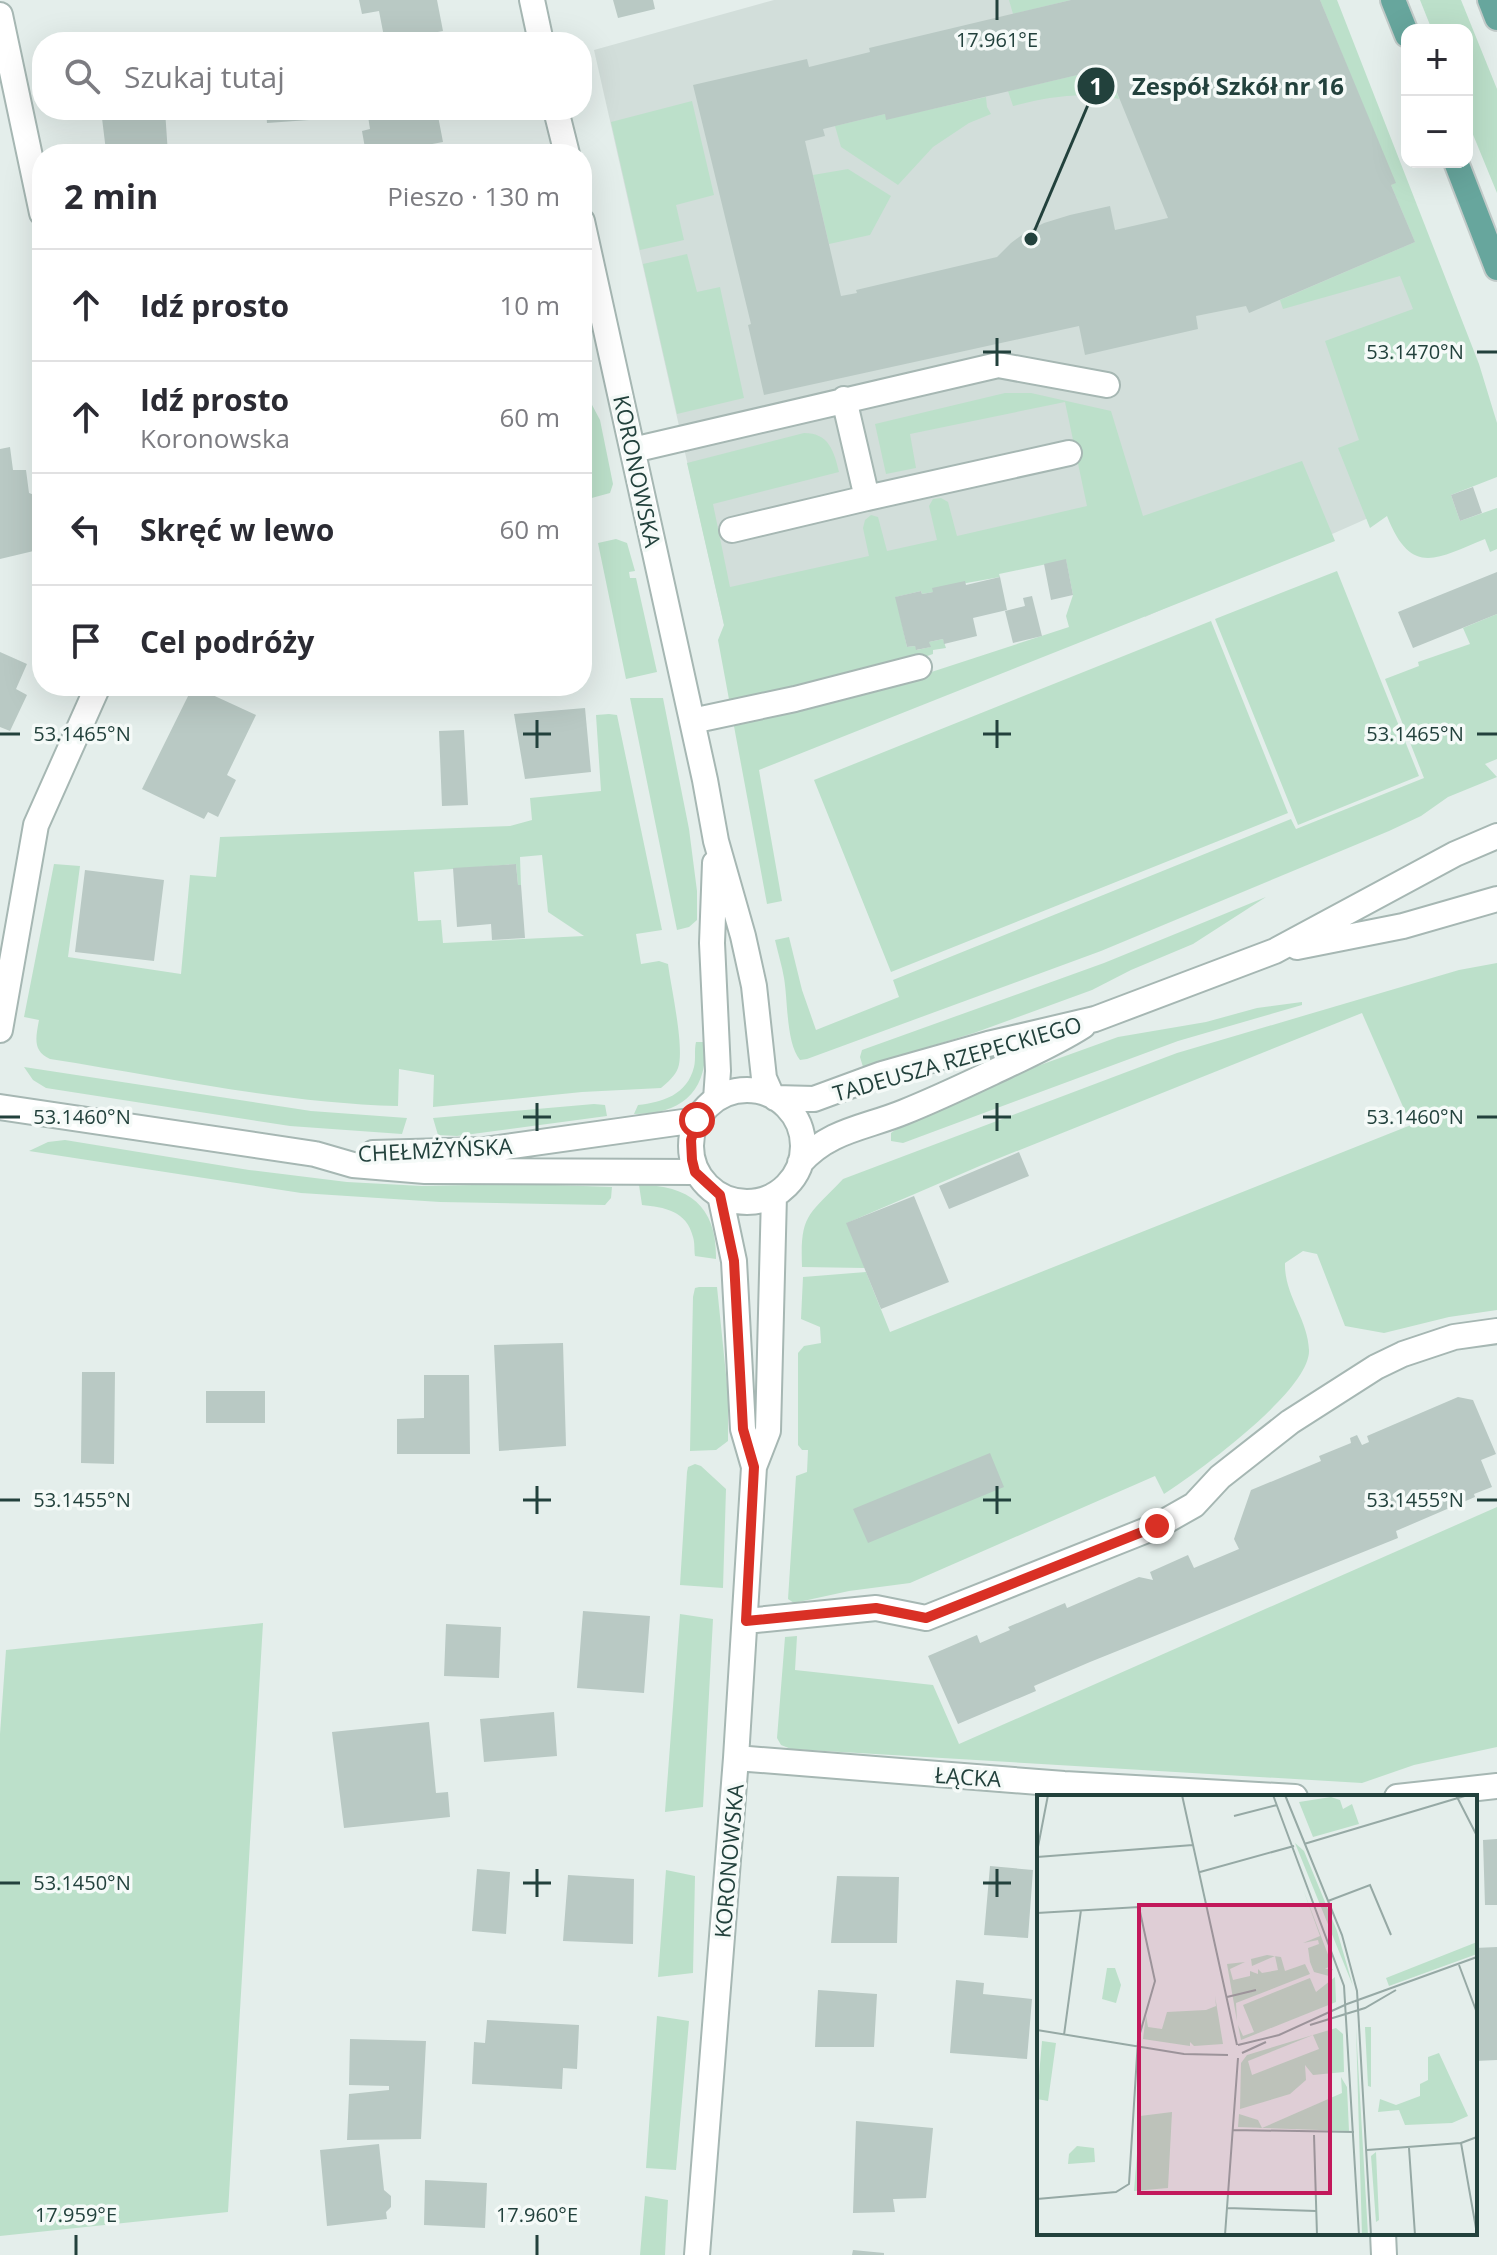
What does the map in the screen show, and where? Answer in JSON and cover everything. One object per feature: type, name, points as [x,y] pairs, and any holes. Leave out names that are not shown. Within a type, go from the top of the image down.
[{"type":"main road","points":[[1393,0],[1403,24]]},
{"type":"main road","points":[[1490,0],[1497,18]]},
{"type":"main road","points":[[1458,168],[1497,268]]},
{"type":"street","points":[[532,0],[539,32]]},
{"type":"street","points":[[0,15],[32,166]]},
{"type":"street","points":[[558,120],[564,144]]},
{"type":"street","name":"KORONOWSKA","points":[[592,266],[716,841],[754,986],[764,1078],[773,1096]]},
{"type":"street","points":[[633,450],[998,365],[1107,385]]},
{"type":"street","points":[[844,399],[867,498]]},
{"type":"street","points":[[732,530],[1069,453]]},
{"type":"street","points":[[692,721],[795,699],[919,667]]},
{"type":"street","points":[[0,1030],[36,825],[94,696]]},
{"type":"street","points":[[1095,1019],[1275,951],[1455,854],[1497,836]]},
{"type":"street","name":"KORONOWSKA","points":[[716,841],[712,943],[718,1071],[716,1099]]},
{"type":"street","points":[[1275,951],[1403,926],[1497,899]]},
{"type":"street","name":"TADEUSZA RZEPECKIEGO","points":[[773,1096],[814,1099],[882,1074],[988,1044],[1095,1019]]},
{"type":"street","name":"TADEUSZA RZEPECKIEGO","points":[[800,1163],[815,1146],[830,1138],[904,1112],[966,1085],[1054,1045],[1095,1019]]},
{"type":"street","points":[[748,1090],[773,1096],[790,1110],[799,1127],[803,1144],[800,1163],[786,1187],[774,1195],[753,1202],[732,1200],[720,1195],[695,1172],[691,1140],[697,1120],[716,1099],[731,1092],[748,1090]]},
{"type":"street","name":"CHEŁMŻYŃSKA","points":[[0,1107],[315,1154],[353,1165],[425,1171],[695,1172]]},
{"type":"street","name":"CHEŁMŻYŃSKA","points":[[315,1154],[484,1150],[697,1120]]},
{"type":"street","name":"KORONOWSKA","points":[[720,1195],[734,1261],[743,1429],[754,1467]]},
{"type":"street","name":"KORONOWSKA","points":[[697,2255],[746,1621],[754,1467],[768,1431],[774,1195]]},
{"type":"street","points":[[746,1621],[876,1608],[926,1618],[1157,1526],[1194,1505],[1220,1477],[1290,1422],[1376,1367],[1403,1354],[1454,1337],[1497,1331]]},
{"type":"street","name":"ŁĄCKA","points":[[736,1758],[1064,1790],[1229,1795]]},
{"type":"street","points":[[1415,1795],[1497,1786]]},
{"type":"street","points":[[1383,2235],[1384,2255]]},
{"type":"shaded area","points":[[774,0],[1334,0],[1497,461],[1145,617],[1120,540],[724,625],[594,50]]},
{"type":"green space","points":[[1009,0],[1071,0],[1013,14]]},
{"type":"green space","points":[[1320,0],[1337,0],[1479,364],[1497,423],[1497,477],[1451,495],[1460,521],[1497,508],[1497,549],[1490,552],[1485,539],[1439,557],[1427,558],[1406,548],[1387,516],[1370,528],[1338,448],[1359,440],[1325,341],[1413,309],[1400,276],[1283,309],[1280,300],[1415,242],[1391,185],[1395,183]]},
{"type":"green space","points":[[1420,0],[1461,0],[1471,24],[1430,24]]},
{"type":"green space","points":[[1473,30],[1497,89],[1497,193],[1473,135]]},
{"type":"green space","points":[[1107,68],[1119,99],[1092,95],[1066,96],[1013,106],[1008,91]]},
{"type":"green space","points":[[986,97],[991,114],[969,123],[933,147],[898,185],[841,147],[835,126],[885,114],[887,119]]},
{"type":"green space","points":[[692,101],[714,195],[676,205],[684,240],[640,250],[611,122]]},
{"type":"green space","points":[[848,169],[891,196],[870,235],[829,244],[813,175]]},
{"type":"green space","points":[[687,254],[697,292],[720,287],[744,398],[677,414],[643,264]]},
{"type":"green space","points":[[1005,393],[1031,393],[1111,411],[1143,516],[1302,461],[1335,541],[759,770],[782,901],[767,904],[718,640],[724,625],[687,463],[804,433],[825,440],[835,457],[839,472],[713,504],[730,587],[869,556],[863,528],[865,520],[871,515],[878,517],[887,551],[937,540],[929,506],[933,499],[941,498],[948,502],[957,536],[1087,506],[1065,402],[910,434],[916,468],[886,474],[875,424]],"holes":[[[1066,560],[1073,595],[1066,616],[1069,627],[910,679],[907,663],[933,654],[933,650],[946,648],[943,639],[929,642],[930,647],[917,650],[915,646],[907,647],[896,597],[921,591],[922,594],[933,592],[933,589],[1000,577],[999,574]]]},
{"type":"green space","points":[[592,405],[600,420],[613,484],[610,493],[592,498]]},
{"type":"green space","points":[[616,539],[627,543],[635,571],[629,572],[630,578],[636,578],[657,672],[626,679],[598,543]]},
{"type":"green space","points":[[1337,571],[1419,776],[1298,825],[1215,619]]},
{"type":"green space","points":[[1497,614],[1497,759],[1485,764],[1497,777],[1448,797],[1421,816],[1389,831],[1101,951],[807,1059],[800,1060],[795,1053],[775,940],[789,937],[816,1030],[899,997],[893,980],[1291,819],[1296,829],[1424,778],[1385,679],[1419,666],[1418,662],[1470,644],[1463,628]]},
{"type":"green space","points":[[1211,621],[1288,813],[891,972],[814,780]]},
{"type":"green space","points":[[630,698],[663,698],[689,829],[697,891],[697,920],[689,927],[677,930]]},
{"type":"green space","points":[[596,715],[617,715],[662,930],[636,934],[641,964],[659,961],[668,964],[680,1059],[675,1074],[661,1088],[582,1092],[433,1107],[434,1075],[399,1069],[398,1106],[354,1104],[267,1095],[180,1081],[50,1059],[40,1052],[36,1038],[39,1020],[24,1017],[54,864],[80,866],[68,957],[181,974],[190,875],[216,877],[220,837],[510,826],[532,820],[530,798],[601,791]],"holes":[[[542,855],[548,912],[584,936],[443,943],[441,920],[418,921],[414,872],[516,864],[518,885],[521,885],[520,857]]]},
{"type":"green space","points":[[1266,897],[1193,944],[1092,990],[974,1033],[863,1067],[860,1057],[862,1050],[1104,963]]},
{"type":"green space","points":[[1497,963],[1497,1310],[1449,1317],[1384,1333],[1345,1326],[1317,1254],[1303,1251],[1285,1263],[1288,1286],[1308,1339],[1305,1367],[1273,1408],[1250,1429],[1164,1494],[1155,1476],[910,1583],[849,1591],[794,1603],[788,1599],[796,1476],[807,1472],[808,1450],[802,1450],[798,1445],[798,1353],[804,1346],[821,1343],[820,1327],[801,1319],[803,1277],[866,1272],[890,1332],[1411,1125],[1362,1013],[982,1165],[847,1223],[865,1268],[802,1267],[803,1236],[809,1217],[843,1179],[1177,1053],[1459,970]]},
{"type":"green space","points":[[1302,1002],[1302,1005],[1178,1041],[903,1143],[891,1141],[891,1133],[895,1130],[1010,1076],[1118,1037],[1206,1022],[1257,1008]]},
{"type":"green space","points":[[696,1042],[705,1042],[705,1059],[697,1086],[689,1096],[666,1110],[634,1114],[638,1105],[665,1099],[680,1091],[691,1077]]},
{"type":"green space","points":[[24,1067],[311,1111],[407,1118],[402,1134],[290,1126],[46,1088],[33,1080]]},
{"type":"green space","points":[[605,1105],[607,1116],[457,1136],[438,1135],[433,1118]]},
{"type":"green space","points":[[65,1140],[249,1170],[347,1182],[422,1186],[526,1184],[612,1187],[611,1198],[605,1205],[440,1202],[301,1193],[29,1151],[48,1142]]},
{"type":"green space","points":[[639,1185],[673,1189],[697,1202],[712,1226],[716,1259],[695,1256],[693,1237],[686,1221],[666,1209],[642,1205]]},
{"type":"green space","points":[[717,1287],[728,1394],[728,1441],[716,1450],[690,1451],[693,1297],[695,1288]]},
{"type":"green space","points":[[695,1464],[726,1489],[723,1588],[680,1585],[687,1472],[688,1467]]},
{"type":"green space","points":[[1497,1507],[1497,1747],[1414,1765],[1362,1783],[791,1749],[781,1745],[777,1738],[785,1637],[797,1636],[795,1670],[933,1685],[959,1744]]},
{"type":"green space","points":[[680,1614],[713,1619],[703,1807],[665,1812]]},
{"type":"green space","points":[[263,1623],[228,2212],[0,2236],[0,1734],[6,1650]]},
{"type":"green space","points":[[666,1870],[695,1876],[693,1973],[658,1977]]},
{"type":"green space","points":[[657,2016],[689,2021],[676,2170],[646,2168]]},
{"type":"green space","points":[[645,2196],[668,2200],[665,2255],[640,2255]]},
{"type":"building","points":[[359,0],[437,0],[443,31],[383,32],[379,11],[362,14]]},
{"type":"building","points":[[613,0],[653,0],[655,9],[618,18]]},
{"type":"building","points":[[1071,0],[1320,0],[1396,183],[1391,185],[1415,242],[1249,313],[1246,306],[1196,316],[1198,329],[1085,355],[1079,326],[764,395],[748,325],[751,324],[693,85],[807,59],[809,67],[870,52],[869,48]],"holes":[[[1107,68],[1168,218],[1115,230],[1110,206],[1070,215],[1026,232],[997,257],[841,296],[805,141],[825,136],[823,129],[885,114],[886,120]]]},
{"type":"building","points":[[102,120],[166,120],[167,144],[105,144]]},
{"type":"building","points":[[267,120],[309,120],[267,123]]},
{"type":"building","points":[[369,120],[439,120],[443,142],[364,144],[362,131],[370,129]]},
{"type":"building","points":[[10,447],[13,470],[26,470],[29,493],[32,494],[32,551],[0,559],[0,449]]},
{"type":"building","points":[[1473,487],[1482,513],[1460,521],[1451,495]]},
{"type":"building","points":[[1066,559],[1073,595],[1051,600],[1044,564]]},
{"type":"building","points":[[1497,572],[1497,614],[1413,648],[1398,612]]},
{"type":"building","points":[[1000,577],[1007,610],[973,618],[977,636],[944,644],[943,639],[929,642],[931,647],[916,650],[915,646],[907,647],[895,597],[921,591],[922,594],[933,592],[932,588],[965,581],[966,585]]},
{"type":"building","points":[[1032,596],[1042,636],[1013,643],[1005,611],[1025,606],[1023,598]]},
{"type":"building","points":[[0,652],[27,664],[16,689],[27,695],[10,731],[0,727]]},
{"type":"building","points":[[188,696],[215,696],[256,715],[227,775],[236,780],[218,817],[208,812],[204,819],[142,789]]},
{"type":"building","points":[[585,708],[591,772],[525,779],[514,714]]},
{"type":"building","points":[[464,730],[468,805],[442,806],[439,731]]},
{"type":"building","points":[[516,864],[518,885],[521,885],[525,938],[492,940],[491,924],[457,927],[453,868]]},
{"type":"building","points":[[85,870],[164,880],[154,961],[75,952]]},
{"type":"building","points":[[1019,1152],[1029,1176],[949,1209],[939,1186]]},
{"type":"building","points":[[914,1196],[949,1282],[881,1309],[846,1223]]},
{"type":"building","points":[[563,1343],[566,1446],[499,1451],[494,1345]]},
{"type":"building","points":[[82,1372],[115,1372],[114,1464],[81,1463]]},
{"type":"building","points":[[424,1375],[469,1375],[470,1454],[397,1454],[397,1419],[424,1418]]},
{"type":"building","points":[[206,1391],[265,1391],[265,1423],[206,1423]]},
{"type":"building","points":[[1458,1397],[1473,1400],[1496,1454],[1481,1460],[1492,1487],[1396,1531],[1398,1538],[1090,1662],[1034,1686],[1036,1691],[958,1724],[928,1656],[977,1635],[980,1643],[1010,1630],[1008,1627],[1065,1603],[1067,1608],[1139,1577],[1153,1580],[1150,1572],[1188,1555],[1194,1568],[1239,1549],[1234,1539],[1251,1490],[1321,1461],[1319,1456],[1351,1443],[1350,1438],[1357,1435],[1362,1445],[1369,1442],[1367,1436]]},
{"type":"building","points":[[990,1453],[1004,1487],[868,1543],[853,1509]]},
{"type":"building","points":[[583,1611],[650,1616],[644,1693],[577,1688]]},
{"type":"building","points":[[446,1624],[501,1627],[499,1678],[444,1676]]},
{"type":"building","points":[[554,1712],[557,1756],[484,1762],[480,1719]]},
{"type":"building","points":[[429,1722],[436,1793],[448,1792],[450,1817],[344,1828],[332,1732]]},
{"type":"building","points":[[1497,1839],[1497,1905],[1485,1905],[1483,1840]]},
{"type":"building","points":[[990,1866],[1033,1870],[1028,1938],[984,1935]]},
{"type":"building","points":[[477,1869],[510,1872],[506,1934],[472,1931]]},
{"type":"building","points":[[568,1875],[634,1879],[633,1944],[563,1941]]},
{"type":"building","points":[[837,1876],[899,1877],[897,1943],[831,1943]]},
{"type":"building","points":[[1497,1947],[1497,2060],[1477,2061],[1477,1948]]},
{"type":"building","points":[[956,1980],[984,1983],[983,1994],[1032,1999],[1027,2059],[950,2053]]},
{"type":"building","points":[[818,1990],[877,1994],[874,2047],[815,2047]]},
{"type":"building","points":[[487,2020],[579,2025],[577,2069],[563,2068],[562,2089],[472,2084],[474,2042],[485,2043]]},
{"type":"building","points":[[350,2039],[426,2041],[421,2139],[347,2140],[349,2094],[389,2090],[389,2086],[349,2085]]},
{"type":"building","points":[[856,2121],[933,2128],[926,2198],[893,2199],[895,2212],[853,2213]]},
{"type":"building","points":[[379,2144],[384,2190],[391,2196],[387,2219],[327,2226],[320,2150]]},
{"type":"building","points":[[425,2180],[487,2183],[485,2228],[424,2225]]},
{"type":"building","points":[[853,2250],[884,2253],[884,2255],[852,2255]]},
{"type":"place","name":"Zespół Szkół nr 16","points":[[1031,239]]},
{"type":"route","points":[[697,1120],[691,1140],[695,1172],[720,1195],[734,1261],[743,1429],[754,1467],[746,1621],[876,1608],[926,1618],[1157,1526]]}]
